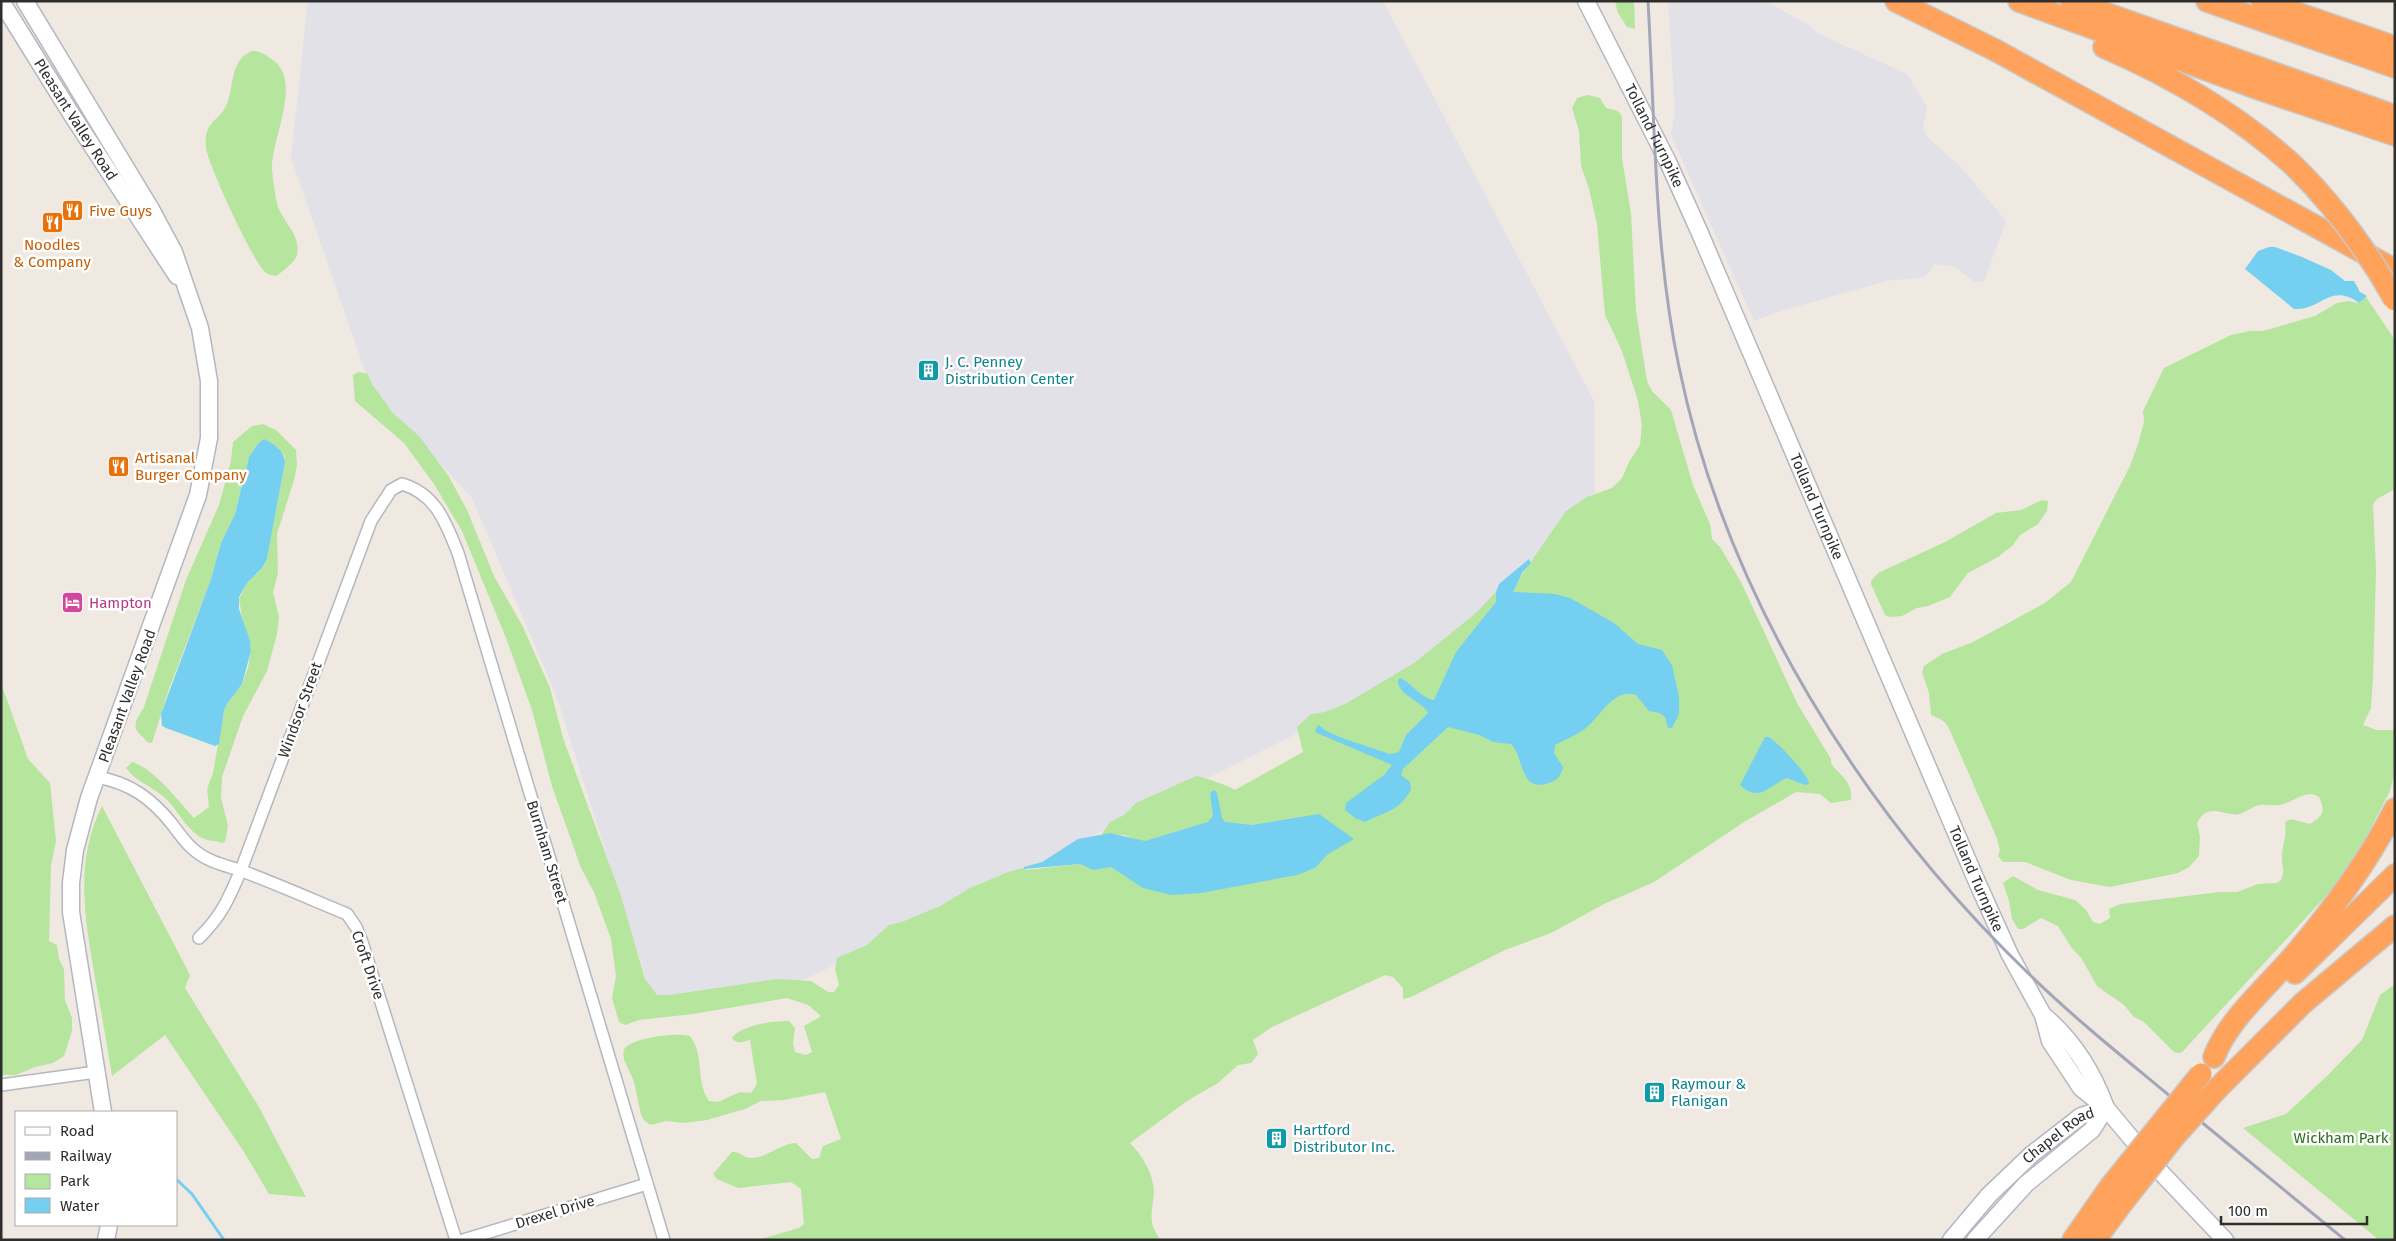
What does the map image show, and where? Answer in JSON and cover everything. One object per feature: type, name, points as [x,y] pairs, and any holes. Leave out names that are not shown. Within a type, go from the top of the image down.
[{"type":"highway","points":[[1896,1],[1987,46],[2395,270]]},
{"type":"highway","points":[[2071,1],[2395,116]]},
{"type":"highway","points":[[2207,1],[2395,67]]},
{"type":"highway","points":[[2262,1],[2395,47]]},
{"type":"highway","points":[[2020,2],[2223,76],[2395,135]]},
{"type":"highway","points":[[2020,2],[2053,26],[2129,58],[2188,88],[2247,127],[2293,165],[2344,221],[2368,254],[2395,300]]},
{"type":"highway","points":[[2214,1057],[2228,1030],[2296,954],[2346,892],[2374,848],[2395,809]]},
{"type":"highway","points":[[2095,1240],[2116,1194],[2214,1057],[2395,875]]},
{"type":"highway","points":[[2073,1240],[2116,1194],[2174,1137],[2218,1088],[2302,1004],[2395,926]]},
{"type":"main road","name":"Pleasant Valley Road","points":[[1,1],[55,89],[164,258],[185,286]]},
{"type":"main road","name":"Pleasant Valley Road","points":[[25,1],[152,210],[174,252],[197,318],[207,363],[210,412],[207,456],[192,515],[97,777],[78,834],[72,868],[70,897],[76,950],[103,1111]]},
{"type":"main road","name":"Tolland Turnpike","points":[[1586,1],[1686,202],[2010,955],[2042,1015],[2063,1032],[2098,1084],[2106,1108],[2152,1164],[2225,1240]]},
{"type":"main road","points":[[55,89],[72,79]]},
{"type":"main road","name":"Chapel Road","points":[[1951,1240],[1989,1195],[2032,1154],[2081,1116],[2106,1108]]},
{"type":"main road","name":"Chapel Road","points":[[1975,1240],[2026,1184],[2094,1128],[2106,1108]]},
{"type":"main road","points":[[106,1240],[109,1226]]},
{"type":"street","name":"Windsor Street","points":[[200,938],[225,908],[371,521],[390,490],[402,484]]},
{"type":"street","name":"Burnham Street","points":[[402,484],[415,488],[427,496],[442,514],[458,553],[664,1240]]},
{"type":"street","name":"Croft Drive","points":[[97,777],[115,780],[135,788],[152,801],[182,840],[194,851],[210,860],[240,870],[348,914],[356,927],[456,1240]]},
{"type":"street","points":[[1,1085],[96,1072]]},
{"type":"street","name":"Drexel Drive","points":[[463,1240],[647,1184]]},
{"type":"shaded area","points":[[308,1],[1383,1],[1594,401],[1595,495],[1424,670],[806,979],[652,997],[556,695],[472,498],[371,388],[291,158]]},
{"type":"shaded area","points":[[1668,1],[1761,1],[1773,5],[1810,26],[1819,34],[1907,74],[1927,107],[1923,127],[1927,137],[1960,166],[2006,221],[1984,282],[1975,282],[1954,267],[1934,264],[1925,277],[1886,281],[1781,311],[1754,321],[1671,135],[1675,111]]},
{"type":"green space","points":[[1615,1],[1634,1],[1635,29],[1627,27],[1618,13]]},
{"type":"green space","points":[[252,51],[260,52],[270,58],[280,67],[285,79],[284,109],[273,156],[272,169],[278,207],[297,241],[298,248],[294,261],[276,276],[265,272],[241,232],[209,160],[206,149],[207,132],[225,108],[234,72],[240,60]]},
{"type":"green space","points":[[1588,95],[1600,98],[1606,108],[1618,111],[1622,116],[1622,158],[1631,214],[1636,311],[1647,381],[1652,391],[1671,410],[1693,485],[1710,524],[1712,539],[1720,547],[1741,582],[1797,703],[1831,759],[1831,763],[1849,785],[1851,800],[1831,803],[1820,794],[1796,792],[1744,822],[1654,882],[1604,904],[1551,933],[1505,950],[1411,997],[1403,999],[1403,988],[1393,977],[1385,975],[1272,1027],[1253,1040],[1258,1054],[1251,1063],[1238,1065],[1218,1083],[1187,1101],[1130,1143],[1143,1159],[1152,1178],[1154,1191],[1152,1222],[1160,1240],[758,1240],[799,1228],[804,1224],[801,1189],[791,1182],[738,1188],[717,1179],[713,1174],[732,1152],[751,1158],[768,1154],[784,1146],[796,1143],[812,1159],[819,1158],[823,1146],[841,1139],[825,1092],[784,1100],[761,1101],[745,1109],[707,1120],[683,1123],[666,1121],[651,1125],[642,1117],[633,1079],[623,1054],[624,1050],[634,1042],[644,1039],[676,1035],[690,1036],[695,1043],[705,1093],[709,1101],[718,1102],[740,1092],[751,1093],[757,1084],[750,1040],[736,1042],[732,1038],[736,1034],[749,1027],[789,1021],[795,1028],[793,1043],[795,1052],[806,1055],[812,1052],[804,1026],[820,1017],[820,1015],[808,1005],[787,998],[693,1014],[639,1020],[625,1025],[619,1022],[612,998],[616,976],[611,939],[594,892],[581,868],[552,786],[532,710],[506,638],[462,531],[434,484],[404,443],[355,401],[353,375],[359,372],[368,374],[372,384],[393,413],[419,436],[448,475],[467,510],[494,576],[523,627],[550,688],[563,738],[621,896],[645,979],[657,995],[669,995],[777,979],[811,981],[828,992],[834,992],[839,985],[835,969],[837,958],[867,945],[889,925],[902,922],[940,906],[970,888],[1008,872],[1023,868],[1026,870],[1080,864],[1089,868],[1141,841],[1124,835],[1102,834],[1110,822],[1124,815],[1136,803],[1196,776],[1235,790],[1303,752],[1297,727],[1311,714],[1325,712],[1347,703],[1414,663],[1476,613],[1496,592],[1497,598],[1521,576],[1566,511],[1587,497],[1612,488],[1622,478],[1629,462],[1640,445],[1642,425],[1638,401],[1622,351],[1605,315],[1597,224],[1589,189],[1581,166],[1579,131],[1572,108],[1577,98]]},
{"type":"green space","points":[[2366,297],[2395,340],[2395,489],[2377,499],[2373,504],[2376,570],[2373,678],[2371,708],[2363,725],[2377,730],[2395,730],[2395,770],[2390,791],[2355,858],[2326,896],[2184,1050],[2180,1053],[2174,1052],[2144,1022],[2134,1017],[2124,1005],[2097,986],[2082,959],[2071,947],[2058,926],[2041,918],[2023,929],[2018,929],[2012,919],[2003,883],[2013,876],[2038,890],[2075,900],[2086,910],[2093,922],[2100,924],[2110,918],[2109,909],[2121,904],[2220,892],[2237,892],[2258,884],[2277,883],[2281,880],[2283,873],[2282,855],[2285,822],[2291,819],[2310,824],[2320,816],[2323,810],[2319,797],[2306,794],[2280,805],[2257,806],[2236,814],[2207,812],[2197,823],[2200,837],[2199,856],[2189,867],[2178,873],[2110,887],[2071,880],[2025,862],[2003,862],[1998,856],[2000,850],[1996,836],[1948,726],[1942,720],[1931,715],[1929,693],[1922,672],[1924,666],[1942,654],[1973,642],[2045,603],[2071,582],[2130,466],[2144,422],[2143,411],[2164,368],[2231,335],[2250,331],[2263,331],[2315,316],[2337,303],[2348,301],[2359,303]]},
{"type":"green space","points":[[263,424],[276,430],[296,450],[297,465],[277,534],[278,573],[273,592],[279,617],[277,634],[267,671],[243,716],[222,777],[221,798],[228,826],[225,842],[222,843],[198,836],[163,796],[138,780],[126,768],[132,762],[149,771],[166,786],[194,818],[209,807],[207,789],[213,773],[224,710],[242,684],[248,668],[251,651],[250,641],[244,628],[239,599],[247,583],[262,568],[267,559],[285,462],[285,456],[275,448],[257,445],[249,457],[235,514],[221,543],[211,579],[168,692],[152,743],[147,742],[138,733],[136,723],[144,707],[186,580],[219,505],[231,461],[233,442],[252,426]]},
{"type":"green space","points":[[2042,500],[2048,501],[2047,511],[2038,524],[2020,535],[2013,545],[1998,557],[1968,573],[1950,597],[1928,606],[1917,608],[1902,616],[1890,617],[1885,615],[1871,584],[1871,581],[1878,573],[1945,542],[1996,513],[2021,510]]},
{"type":"green space","points":[[1,683],[28,759],[50,783],[56,841],[51,866],[49,941],[57,945],[59,959],[64,969],[65,1000],[72,1018],[72,1031],[64,1056],[53,1063],[35,1067],[16,1075],[1,1075]]},
{"type":"green space","points":[[102,806],[190,975],[185,988],[259,1107],[306,1197],[269,1194],[244,1152],[165,1035],[112,1076],[88,934],[84,891],[88,848],[93,827]]},
{"type":"green space","name":"Wickham Park","points":[[2395,984],[2395,1240],[2379,1240],[2243,1128],[2286,1114],[2328,1075],[2362,1040],[2380,995]]},
{"type":"water","points":[[2275,247],[2302,257],[2331,270],[2345,281],[2354,281],[2360,292],[2367,296],[2359,303],[2349,297],[2333,296],[2311,306],[2294,309],[2245,269],[2258,251]]},
{"type":"water","points":[[264,439],[271,442],[280,451],[285,462],[267,559],[262,568],[247,583],[239,597],[239,609],[250,641],[251,651],[242,684],[224,710],[219,744],[215,746],[162,726],[161,714],[211,579],[221,543],[235,514],[249,457],[257,445]]},
{"type":"water","points":[[1529,559],[1531,563],[1522,573],[1513,592],[1555,594],[1570,598],[1614,623],[1638,644],[1662,650],[1672,665],[1679,697],[1679,714],[1672,728],[1668,728],[1665,717],[1660,713],[1649,711],[1636,695],[1621,695],[1608,704],[1586,728],[1555,745],[1554,753],[1563,767],[1561,773],[1555,780],[1539,785],[1527,779],[1519,757],[1511,744],[1493,742],[1479,735],[1448,727],[1403,769],[1401,775],[1410,782],[1411,790],[1401,803],[1391,810],[1365,822],[1355,818],[1345,810],[1346,803],[1384,775],[1392,765],[1317,733],[1315,731],[1318,725],[1328,732],[1345,739],[1390,754],[1399,752],[1406,735],[1428,713],[1421,705],[1401,690],[1398,680],[1400,678],[1404,680],[1425,697],[1434,700],[1456,652],[1496,602],[1496,592],[1499,584]]},
{"type":"water","points":[[1765,737],[1769,737],[1786,752],[1799,767],[1809,784],[1805,785],[1787,778],[1759,793],[1753,793],[1740,785]]},
{"type":"water","points":[[1214,790],[1217,793],[1222,818],[1225,822],[1252,825],[1319,814],[1354,839],[1328,854],[1315,868],[1297,875],[1201,893],[1171,895],[1143,888],[1111,867],[1093,870],[1080,864],[1024,869],[1024,867],[1042,862],[1078,839],[1110,833],[1145,841],[1208,822],[1213,816],[1210,793]]},
{"type":"waterway","points":[[178,1181],[192,1194],[224,1240]]},
{"type":"railway","points":[[1648,1],[1660,231],[1671,322],[1679,367],[1701,452],[1730,536],[1766,617],[1809,696],[1857,772],[1910,843],[1968,911],[2029,974],[2099,1037],[2345,1240]]},
{"type":"place","name":"Five Guys","points":[[73,211]]},
{"type":"place","name":"Noodles & Company","points":[[52,222]]},
{"type":"place","name":"J. C. Penney Distribution Center","points":[[929,371]]},
{"type":"place","name":"Artisanal Burger Company","points":[[119,467]]},
{"type":"place","name":"Hampton","points":[[73,603]]},
{"type":"place","name":"Raymour & Flanigan","points":[[1655,1093]]},
{"type":"place","name":"Hartford Distributor Inc.","points":[[1277,1139]]}]
